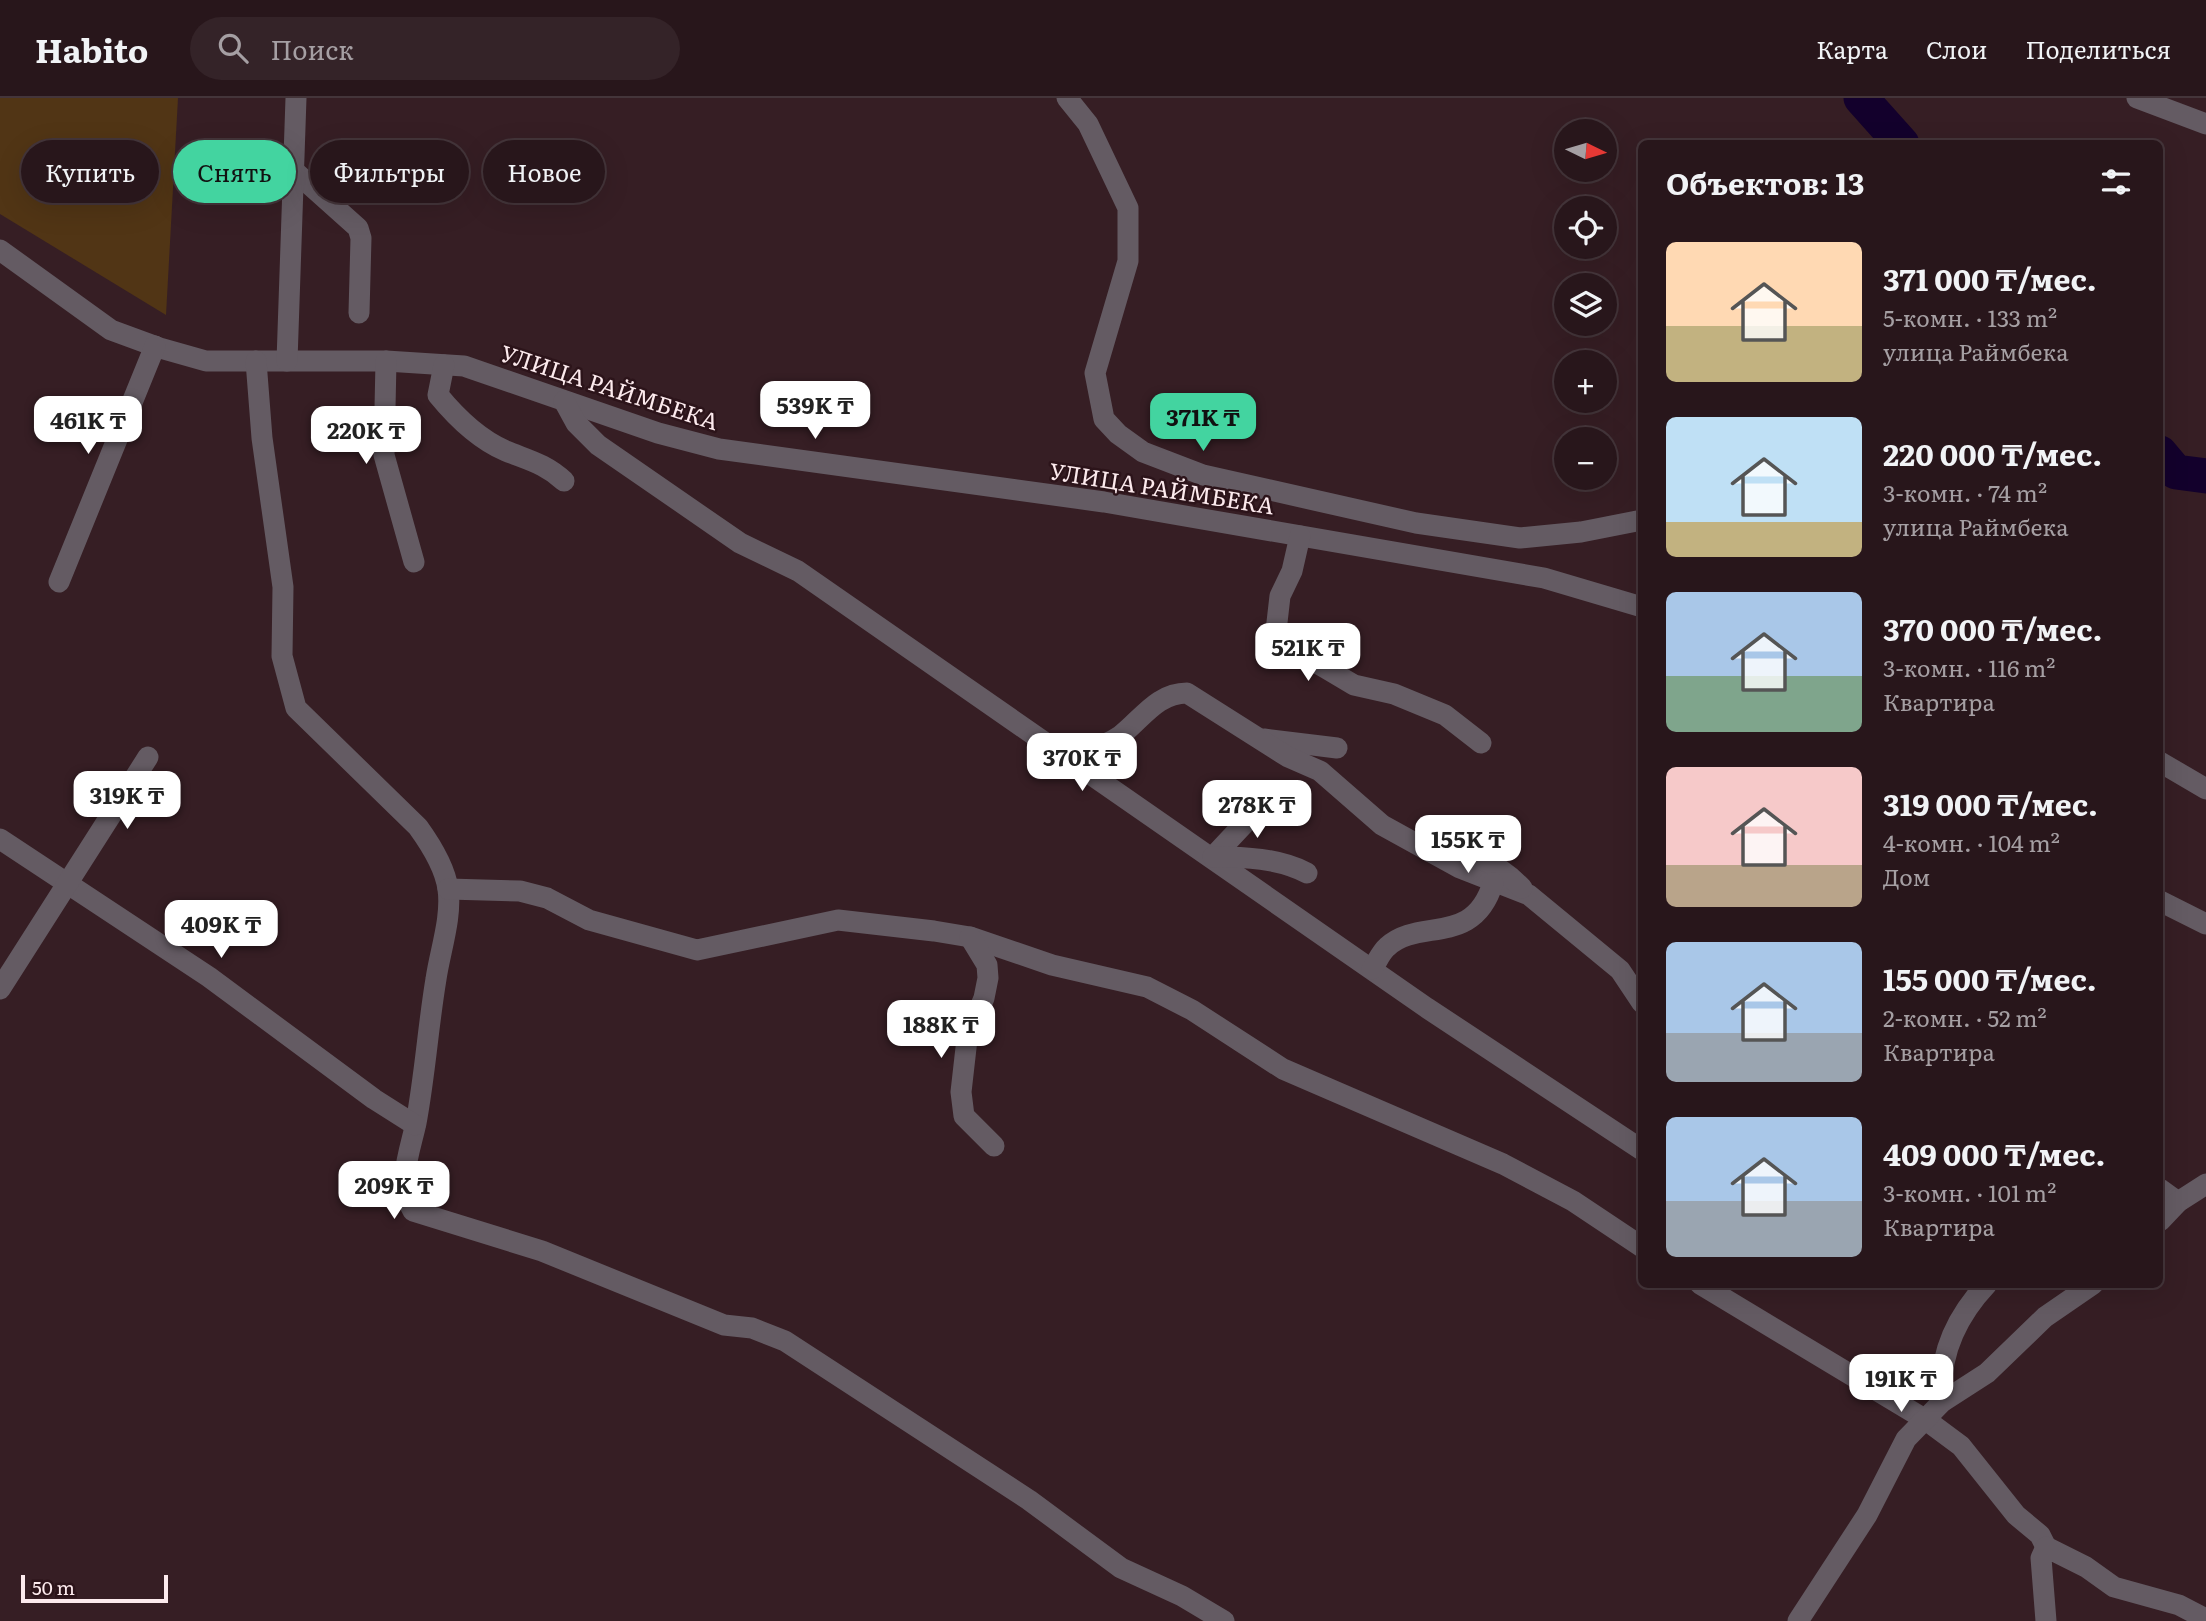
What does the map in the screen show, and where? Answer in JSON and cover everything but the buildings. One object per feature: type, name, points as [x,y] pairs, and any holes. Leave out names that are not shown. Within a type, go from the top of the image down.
[{"type":"street","points":[[294,140],[296,98]]},
{"type":"street","points":[[1066,98],[1088,124],[1128,208],[1128,261],[1095,373],[1104,419],[1118,435],[1143,452],[1203,475],[1416,523],[1520,538],[1581,532],[1638,521]]},
{"type":"street","points":[[2137,98],[2206,124]]},
{"type":"street","points":[[296,173],[358,228],[361,238],[359,313]]},
{"type":"street","points":[[287,361],[291,203]]},
{"type":"street","name":"УЛИЦА РАЙМБЕКА","points":[[0,250],[111,330],[206,361],[386,361],[464,366],[658,433],[719,449],[1104,502],[1544,578],[1638,606]]},
{"type":"street","points":[[59,582],[155,346]]},
{"type":"street","points":[[256,361],[262,438],[284,587],[282,656],[296,708],[418,827],[430,844],[448,889],[447,916],[415,1125],[404,1178],[406,1200],[413,1211],[542,1251],[724,1325],[752,1328],[786,1341],[1029,1500],[1121,1568],[1182,1596],[1224,1621]]},
{"type":"street","points":[[386,361],[384,455],[414,562]]},
{"type":"street","points":[[444,365],[438,395],[450,410],[503,450],[540,463],[564,481]]},
{"type":"street","points":[[564,401],[576,424],[598,445],[740,543],[798,571],[892,635],[968,692],[1064,754],[1372,969],[1638,1147]]},
{"type":"street","points":[[1300,536],[1292,571],[1279,596],[1276,631],[1294,650],[1354,685],[1394,694],[1445,715],[1480,743]]},
{"type":"street","points":[[1064,754],[1093,750],[1120,736],[1154,704],[1175,693],[1187,694],[1288,757],[1320,771],[1382,825],[1460,868],[1529,895]]},
{"type":"street","points":[[1259,738],[1337,748]]},
{"type":"street","points":[[0,989],[71,883],[148,757]]},
{"type":"street","points":[[2163,764],[2206,789]]},
{"type":"street","points":[[1213,857],[1258,810],[1289,799]]},
{"type":"street","points":[[0,839],[71,883],[209,977],[374,1099],[415,1125]]},
{"type":"street","points":[[1414,842],[1441,845],[1482,858],[1509,874],[1529,895],[1620,970],[1638,997]]},
{"type":"street","points":[[1213,857],[1275,862],[1291,865],[1307,873]]},
{"type":"street","points":[[1372,969],[1387,947],[1403,937],[1444,930],[1461,923],[1488,898],[1493,883]]},
{"type":"street","points":[[448,889],[520,891],[547,898],[589,919],[697,950],[838,920],[970,937],[1052,965],[1147,987],[1192,1010],[1283,1069],[1503,1164],[1573,1201],[1638,1244]]},
{"type":"street","points":[[2163,902],[2206,924]]},
{"type":"street","points":[[970,937],[988,965],[988,978],[985,998],[967,1039],[961,1092],[964,1116],[994,1146]]},
{"type":"street","points":[[2163,1218],[2178,1202],[2206,1184]]},
{"type":"street","points":[[2163,1191],[2178,1202]]},
{"type":"street","points":[[1707,1288],[1926,1420],[1961,1446],[2017,1514],[2040,1535],[2046,1547],[2086,1567],[2114,1587],[2179,1605],[2206,1619]]},
{"type":"street","points":[[1942,1402],[1943,1361],[1956,1324],[1970,1302],[1983,1288]]},
{"type":"street","points":[[1798,1621],[1867,1515],[1906,1439],[1942,1402],[1987,1373],[2045,1317],[2087,1288]]},
{"type":"street","points":[[2046,1547],[2040,1558],[2046,1621]]},
{"type":"shaded area","points":[[0,98],[178,98],[176,140],[173,140],[166,315],[0,214]]},
{"type":"waterway","points":[[1861,98],[1898,140]]},
{"type":"waterway","points":[[2163,457],[2176,472],[2206,476]]}]
